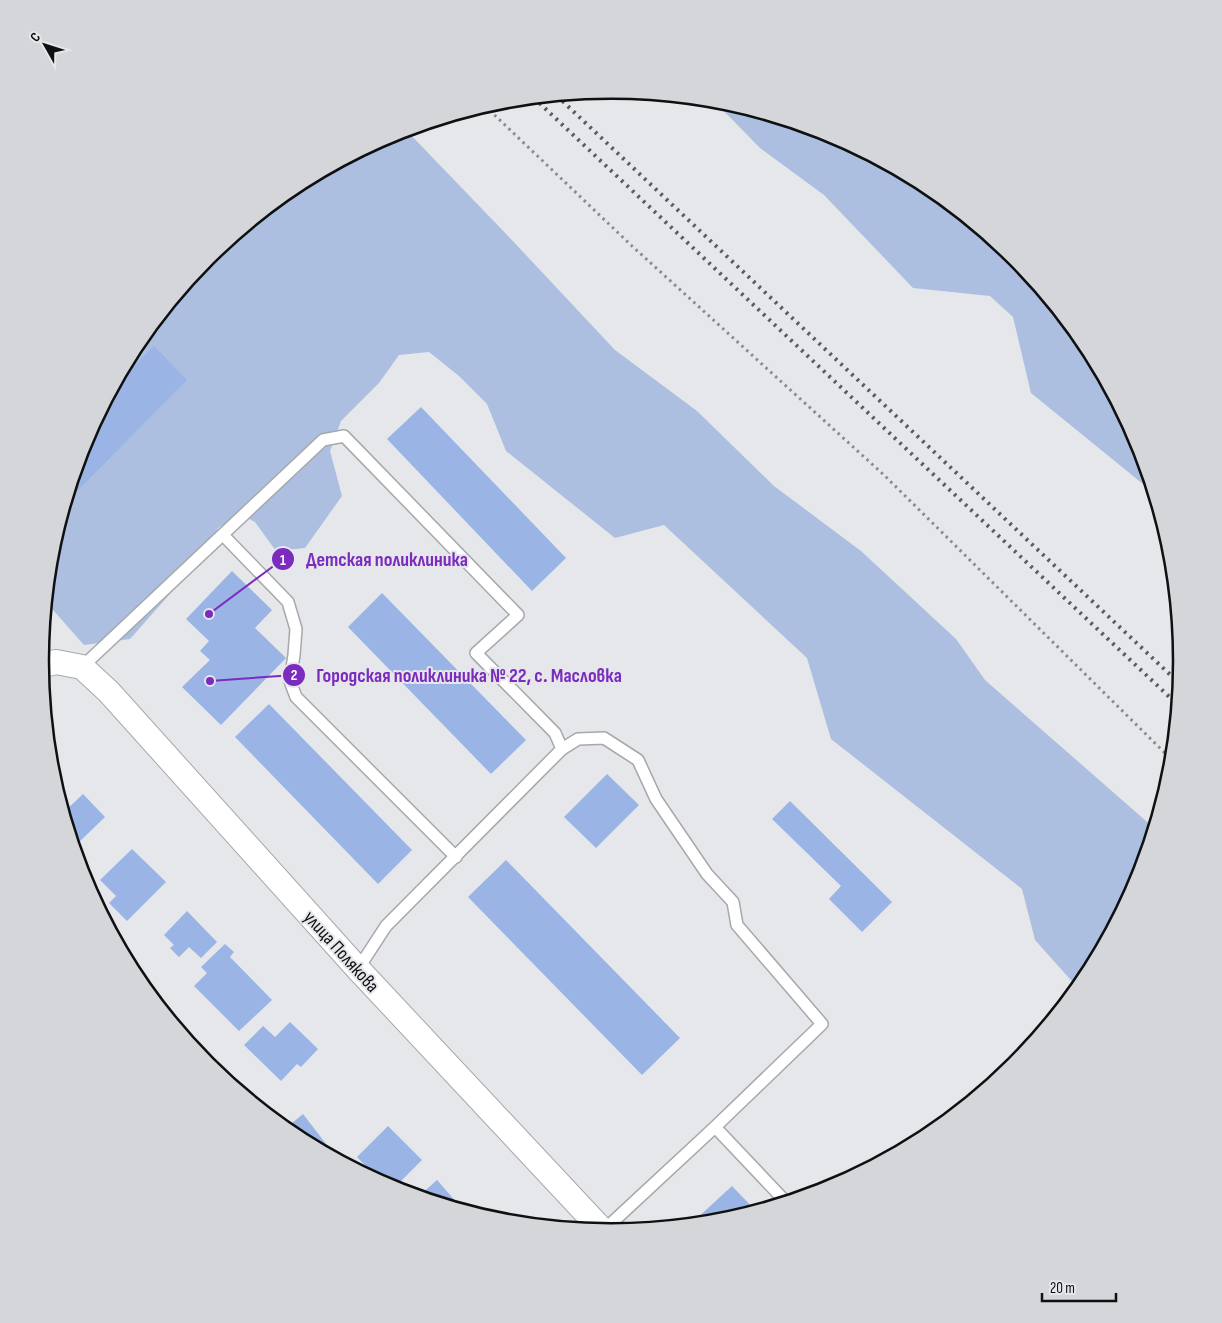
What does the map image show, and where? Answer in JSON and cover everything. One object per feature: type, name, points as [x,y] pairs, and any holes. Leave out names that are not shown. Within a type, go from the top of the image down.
[{"type":"street","points":[[49,664],[56,662],[82,667]]},
{"type":"street","name":"улица Полякова","points":[[82,667],[109,692],[358,970],[596,1224]]},
{"type":"lane","points":[[82,667],[323,440],[344,436],[518,615],[476,653],[555,733],[562,749]]},
{"type":"lane","points":[[223,535],[288,602],[296,629],[290,681],[296,697],[456,857]]},
{"type":"lane","points":[[358,970],[386,926],[562,749],[578,739],[604,738],[638,760],[656,799],[707,874],[733,902],[737,925],[822,1024],[610,1224]]},
{"type":"lane","points":[[715,1126],[782,1197]]},
{"type":"path","points":[[491,112],[632,246],[884,475],[1165,753]]},
{"type":"shaded area","points":[[723,111],[757,118],[792,129],[860,157],[923,194],[982,239],[1034,291],[1078,349],[1098,380],[1115,413],[1144,485],[1031,393],[1013,317],[990,296],[913,288],[824,195],[760,148]]},
{"type":"shaded area","points":[[412,136],[615,350],[697,411],[774,486],[861,551],[956,639],[985,680],[1149,823],[1130,877],[1115,910],[1098,943],[1072,982],[1035,940],[1022,889],[831,739],[807,658],[664,525],[615,538],[506,451],[487,404],[459,376],[429,352],[399,355],[379,383],[341,421],[330,451],[342,496],[305,548],[276,551],[255,522],[240,514],[218,528],[207,552],[130,639],[84,645],[52,609],[54,588],[68,516],[79,481],[92,446],[124,380],[165,319],[188,291],[240,239],[269,215],[330,175],[362,157]]},
{"type":"building","points":[[154,346],[187,380],[77,491],[92,446],[107,413],[131,369]]},
{"type":"building","points":[[421,407],[566,558],[532,591],[387,439]]},
{"type":"building","points":[[232,571],[272,610],[255,628],[286,658],[221,725],[182,687],[210,660],[200,651],[209,641],[186,619]]},
{"type":"building","points":[[382,593],[526,740],[491,774],[348,627]]},
{"type":"building","points":[[269,704],[412,850],[378,884],[235,737]]},
{"type":"building","points":[[607,774],[639,805],[596,848],[564,817]]},
{"type":"building","points":[[83,794],[105,817],[79,842],[68,808]]},
{"type":"building","points":[[790,801],[892,902],[862,932],[829,899],[841,886],[772,819]]},
{"type":"building","points":[[132,849],[166,882],[127,921],[109,903],[116,896],[100,880]]},
{"type":"building","points":[[506,860],[680,1038],[642,1075],[468,897]]},
{"type":"building","points":[[187,911],[217,942],[201,958],[189,947],[179,957],[170,948],[174,945],[164,935]]},
{"type":"building","points":[[225,944],[234,952],[230,957],[272,1000],[239,1031],[194,986],[207,973],[201,967]]},
{"type":"building","points":[[290,1022],[318,1049],[301,1067],[297,1064],[281,1081],[244,1045],[263,1026],[275,1037]]},
{"type":"building","points":[[303,1114],[329,1147],[299,1129],[291,1124]]},
{"type":"building","points":[[388,1126],[422,1160],[400,1182],[368,1169],[357,1157]]},
{"type":"building","points":[[437,1180],[456,1202],[430,1194],[424,1192]]},
{"type":"building","points":[[732,1186],[751,1206],[721,1213],[699,1217]]},
{"type":"railway","points":[[563,101],[1173,677]]},
{"type":"railway","points":[[540,104],[1172,699]]},
{"type":"place","name":"Детская поликлиника","points":[[209,614]]},
{"type":"place","name":"Городская поликлиника № 22, с. Масловка","points":[[210,681]]}]
